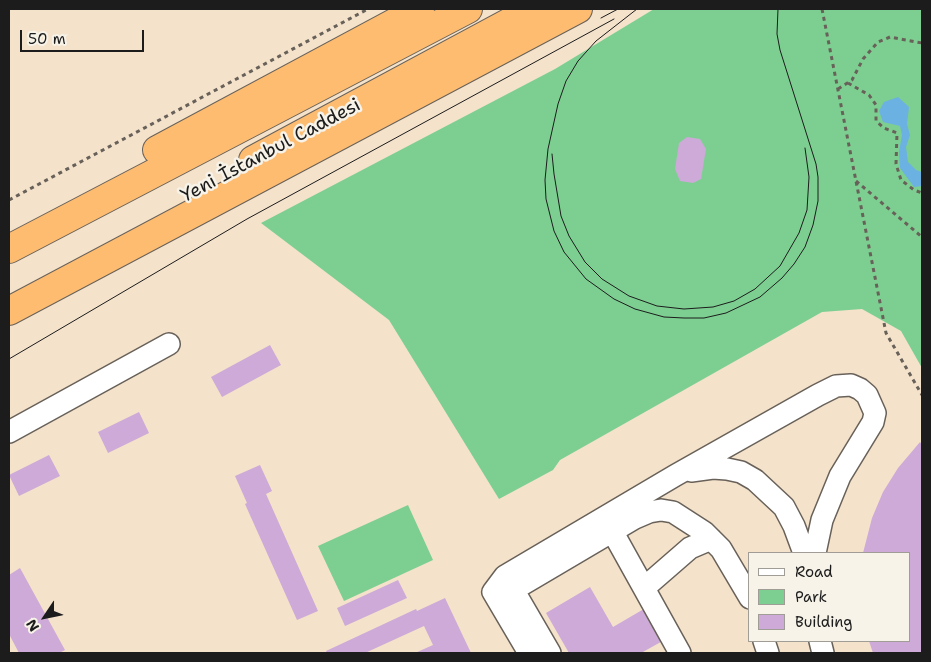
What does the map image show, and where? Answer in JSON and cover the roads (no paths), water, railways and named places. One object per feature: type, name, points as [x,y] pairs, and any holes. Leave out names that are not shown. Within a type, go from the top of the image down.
[{"type":"highway","points":[[9,230],[420,9]]},
{"type":"highway","name":"Yeni İstanbul Caddesi","points":[[9,249],[468,9]]},
{"type":"highway","name":"Yeni İstanbul Caddesi","points":[[9,295],[147,217],[534,9]]},
{"type":"highway","points":[[9,311],[578,9]]},
{"type":"street","points":[[9,432],[169,344]]},
{"type":"street","points":[[529,653],[493,592],[609,524],[676,475],[828,390],[844,385],[852,385],[860,388],[867,395],[874,413],[873,422],[840,476],[822,520],[815,552]]},
{"type":"street","points":[[676,475],[699,469],[727,469],[741,472],[755,480],[784,508],[794,526],[804,552]]},
{"type":"street","points":[[609,524],[635,518],[649,512],[661,510],[673,512],[704,532],[721,550],[748,595]]},
{"type":"street","points":[[609,524],[680,653]]},
{"type":"street","points":[[644,588],[690,548],[711,540]]},
{"type":"street","points":[[509,583],[550,653]]},
{"type":"water","points":[[898,97],[909,107],[907,124],[910,135],[906,147],[908,162],[916,170],[922,172],[922,186],[914,187],[900,168],[899,152],[902,135],[900,126],[883,122],[879,111],[884,102]]},
{"type":"tram line","points":[[601,18],[618,9]]},
{"type":"tram line","points":[[637,9],[596,41],[578,61],[566,81],[558,104],[548,149],[545,180],[546,199],[554,231],[564,252],[586,279],[614,299],[635,309],[664,317],[684,318],[704,318],[726,313],[760,297],[782,278],[794,264],[805,247],[813,225],[818,201],[816,164],[780,50],[777,34],[778,9]]},
{"type":"tram line","points":[[9,359],[247,219],[614,19]]},
{"type":"tram line","points":[[552,154],[561,216],[569,236],[585,262],[602,279],[629,296],[657,306],[684,309],[713,307],[734,301],[755,289],[780,266],[799,233],[807,210],[809,177],[805,148]]}]
